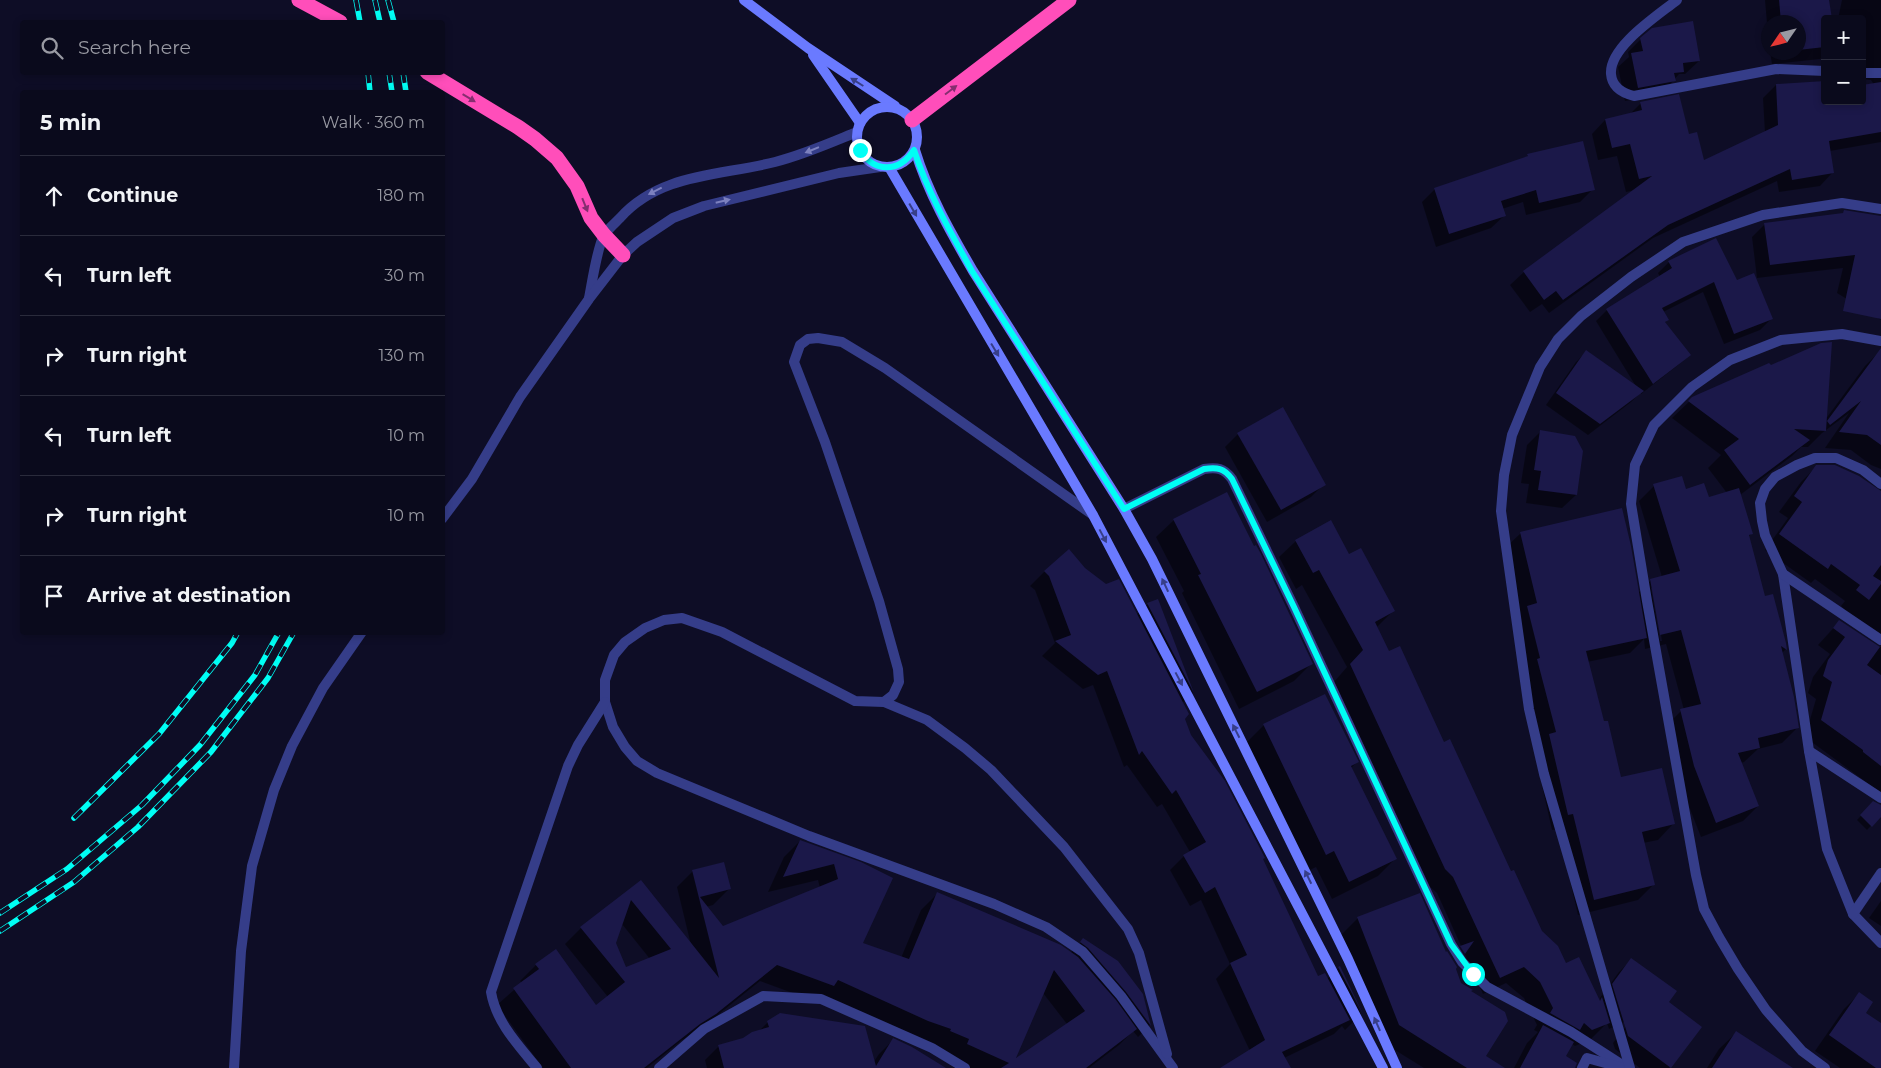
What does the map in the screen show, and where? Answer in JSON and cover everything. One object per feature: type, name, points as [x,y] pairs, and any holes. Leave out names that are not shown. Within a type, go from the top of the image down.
[{"type":"highway","points":[[299,0],[336,20]]},
{"type":"highway","points":[[912,120],[1069,0]]},
{"type":"highway","points":[[432,75],[518,127],[536,139],[558,158],[577,186],[591,218],[623,255]]},
{"type":"street","points":[[744,0],[808,48],[898,109]]},
{"type":"street","points":[[1677,0],[1624,43],[1616,53],[1610,66],[1612,79],[1616,87],[1625,94],[1634,96],[1776,70],[1821,71]]},
{"type":"street","points":[[808,48],[858,128]]},
{"type":"street","points":[[1866,73],[1881,73]]},
{"type":"street","points":[[445,515],[472,479],[520,397],[589,299],[623,255],[653,230],[690,210],[818,178],[884,167],[904,162],[914,150],[918,135],[912,120],[906,113],[890,106],[872,110],[865,116],[858,128],[857,141],[864,157],[872,163],[884,167],[1093,515],[1383,1068]]},
{"type":"street","points":[[589,299],[604,235],[641,198],[665,186],[686,179],[774,163],[804,153],[858,128]]},
{"type":"street","points":[[914,150],[920,169],[952,236],[972,271],[1124,509],[1152,559],[1348,960],[1397,1068]]},
{"type":"street","points":[[1628,1068],[1544,774],[1530,709],[1501,511],[1504,475],[1512,435],[1540,367],[1558,339],[1581,316],[1631,277],[1683,242],[1763,215],[1842,203],[1881,208]]},
{"type":"street","points":[[1825,1068],[1802,1051],[1766,1010],[1738,968],[1704,909],[1696,876],[1633,514],[1634,465],[1654,425],[1692,387],[1730,360],[1781,340],[1842,334],[1881,341]]},
{"type":"street","points":[[884,702],[893,695],[899,682],[898,669],[879,601],[825,442],[794,362],[800,345],[813,338],[842,342],[885,368],[1093,515]]},
{"type":"street","points":[[1881,484],[1863,470],[1836,458],[1815,458],[1775,477],[1765,489],[1760,503],[1765,535],[1783,574],[1809,751],[1827,850],[1853,914],[1881,943]]},
{"type":"street","points":[[1124,509],[1204,469],[1216,468],[1226,471],[1232,479],[1294,607],[1451,944],[1462,962],[1495,992],[1571,1032],[1628,1068]]},
{"type":"street","points":[[1783,574],[1881,640]]},
{"type":"street","points":[[682,618],[722,632],[855,701],[884,702],[927,720],[992,770],[1064,847],[1128,929],[1139,953],[1171,1064],[1121,996],[1083,952],[1046,927],[994,904],[809,836],[657,773],[637,761],[625,747],[613,726],[605,702],[605,680],[614,655],[625,642],[644,628],[664,620],[682,618]]},
{"type":"street","points":[[234,1068],[241,951],[249,885],[252,866],[268,809],[292,746],[323,688],[360,635]]},
{"type":"street","points":[[537,1068],[502,1023],[493,1005],[491,992],[568,766],[578,745],[605,702]]},
{"type":"street","points":[[1809,751],[1881,798]]},
{"type":"street","points":[[1853,914],[1881,873]]},
{"type":"street","points":[[659,1068],[704,1029],[763,996],[821,999],[932,1048],[965,1068]]},
{"type":"street","points":[[1582,1068],[1587,1058],[1623,1068]]},
{"type":"building","points":[[1779,0],[1829,0],[1831,15],[1821,15],[1821,47],[1806,49],[1806,15],[1780,15]]},
{"type":"building","points":[[1693,21],[1700,61],[1683,63],[1684,72],[1674,73],[1676,81],[1638,88],[1631,53],[1643,51],[1640,38],[1652,28]]},
{"type":"building","points":[[1821,81],[1821,105],[1866,105],[1866,84],[1881,82],[1881,132],[1829,141],[1834,173],[1792,180],[1790,169],[1668,225],[1563,300],[1556,291],[1544,300],[1523,271],[1652,176],[1639,179],[1630,144],[1612,148],[1605,119],[1642,110],[1640,102],[1679,94],[1689,134],[1697,132],[1704,160],[1778,125],[1776,84]]},
{"type":"building","points":[[1583,141],[1595,190],[1539,203],[1536,190],[1501,201],[1506,216],[1449,234],[1434,188],[1528,156],[1527,154]]},
{"type":"building","points":[[1844,210],[1881,216],[1881,319],[1843,311],[1855,255],[1770,265],[1764,223],[1843,213]]},
{"type":"building","points":[[1716,238],[1737,280],[1754,273],[1773,319],[1734,334],[1714,282],[1662,308],[1669,320],[1665,322],[1691,355],[1653,384],[1606,309],[1672,268],[1668,261]]},
{"type":"building","points":[[1832,342],[1826,431],[1794,429],[1810,440],[1750,485],[1724,450],[1739,439],[1688,401],[1692,397],[1769,363],[1771,365],[1821,343]]},
{"type":"building","points":[[1881,348],[1881,445],[1867,435],[1839,432],[1861,401],[1830,425],[1827,421]]},
{"type":"building","points":[[1586,350],[1644,391],[1600,424],[1556,393]]},
{"type":"building","points":[[1283,407],[1326,485],[1281,510],[1237,433]]},
{"type":"building","points":[[1540,430],[1575,436],[1583,451],[1577,495],[1538,490],[1541,471],[1534,470]]},
{"type":"building","points":[[1816,465],[1835,465],[1859,476],[1881,491],[1881,565],[1873,576],[1881,581],[1881,584],[1869,600],[1856,590],[1860,585],[1831,564],[1828,569],[1779,534],[1802,502],[1794,496]]},
{"type":"building","points":[[1682,476],[1686,489],[1704,483],[1709,497],[1739,488],[1753,534],[1749,535],[1765,596],[1773,594],[1786,643],[1787,650],[1781,646],[1794,697],[1799,728],[1758,738],[1760,748],[1738,753],[1759,806],[1716,823],[1694,766],[1680,709],[1701,704],[1681,630],[1660,635],[1650,579],[1680,571],[1653,484]]},
{"type":"building","points":[[1227,492],[1254,546],[1256,545],[1261,554],[1313,664],[1257,692],[1198,575],[1201,574],[1173,519]]},
{"type":"building","points":[[1622,508],[1631,546],[1647,638],[1586,651],[1604,721],[1608,721],[1621,777],[1662,768],[1675,824],[1642,832],[1655,885],[1594,900],[1573,814],[1568,815],[1549,734],[1556,732],[1537,659],[1540,658],[1527,606],[1537,603],[1520,532]]},
{"type":"building","points":[[1331,520],[1349,554],[1361,548],[1395,611],[1375,622],[1389,651],[1400,646],[1444,742],[1450,739],[1511,871],[1514,870],[1542,931],[1558,946],[1566,963],[1579,957],[1600,1001],[1602,997],[1610,1023],[1592,1030],[1584,1023],[1580,1030],[1550,1013],[1553,1008],[1540,982],[1524,967],[1500,978],[1453,877],[1445,869],[1350,664],[1363,650],[1319,570],[1313,573],[1295,540]]},
{"type":"building","points":[[1069,549],[1085,568],[1106,584],[1119,579],[1189,714],[1185,719],[1191,735],[1225,781],[1265,858],[1263,859],[1318,976],[1325,973],[1350,1020],[1282,1052],[1291,1068],[1220,1068],[1265,1040],[1230,963],[1247,955],[1215,887],[1205,893],[1183,855],[1206,842],[1176,790],[1172,794],[1142,751],[1139,755],[1107,671],[1098,675],[1055,641],[1071,635],[1049,576],[1044,571]]},
{"type":"building","points":[[1158,599],[1194,693],[1147,603]]},
{"type":"building","points":[[1839,620],[1880,647],[1867,665],[1881,675],[1881,766],[1863,750],[1821,720],[1832,682],[1823,676],[1828,660],[1845,637],[1833,628]]},
{"type":"building","points":[[1325,694],[1359,762],[1351,766],[1397,859],[1349,882],[1334,851],[1326,855],[1263,724]]},
{"type":"building","points":[[1873,801],[1881,805],[1881,817],[1872,827],[1860,815]]},
{"type":"building","points":[[800,840],[861,862],[893,878],[863,943],[909,959],[937,892],[1061,945],[1078,957],[1116,1000],[1137,1029],[1086,1068],[1001,1068],[1009,1063],[967,1044],[969,1039],[950,1031],[951,1029],[928,1021],[838,980],[834,986],[777,965],[644,1068],[571,1068],[513,988],[539,969],[535,964],[556,949],[596,1005],[625,982],[580,927],[641,880],[719,978],[692,870],[724,862],[731,889],[700,897],[723,926],[838,879],[834,864],[783,877]],"holes":[[[631,900],[671,949],[626,967],[616,943]],[[1054,970],[1085,1011],[1016,1058]]]},
{"type":"building","points":[[1420,893],[1446,952],[1457,967],[1461,983],[1505,1012],[1508,1021],[1486,1056],[1505,1068],[1467,1068],[1399,1025],[1357,917]]},
{"type":"building","points":[[1083,938],[1118,961],[1143,994],[1151,1026],[1126,992],[1088,948],[1080,942]]},
{"type":"building","points":[[1474,941],[1465,954],[1460,946]]},
{"type":"building","points":[[1631,958],[1677,991],[1669,1002],[1702,1027],[1671,1068],[1628,1036],[1612,984]]},
{"type":"building","points":[[1340,966],[1363,1014],[1338,967]]},
{"type":"building","points":[[1859,992],[1873,1002],[1866,1013],[1881,1023],[1881,1068],[1876,1068],[1829,1035]]},
{"type":"building","points":[[780,1013],[865,1026],[876,1066],[893,1038],[912,1047],[946,1068],[724,1068],[718,1045],[743,1038],[752,1032],[769,1027],[767,1021]]},
{"type":"building","points":[[1543,1025],[1574,1042],[1566,1056],[1577,1063],[1575,1068],[1520,1068]]},
{"type":"building","points":[[1736,1031],[1793,1068],[1712,1068]]},
{"type":"railway","points":[[356,0],[360,20]]},
{"type":"railway","points":[[375,0],[380,20]]},
{"type":"railway","points":[[388,0],[393,20]]},
{"type":"railway","points":[[368,75],[370,90]]},
{"type":"railway","points":[[389,75],[392,90]]},
{"type":"railway","points":[[403,75],[406,90]]},
{"type":"railway","points":[[74,818],[159,734],[236,635]]},
{"type":"railway","points":[[0,913],[67,869],[142,805],[200,745],[255,675],[277,635]]},
{"type":"railway","points":[[0,931],[74,882],[138,827],[211,752],[268,678],[292,635]]},
{"type":"route","points":[[860,150],[864,157],[872,163],[889,167],[897,166],[904,162],[914,150],[920,169],[952,236],[972,271],[1060,412],[1124,509],[1204,469],[1216,468],[1226,471],[1232,479],[1294,607],[1451,944],[1462,962],[1473,974]]}]
